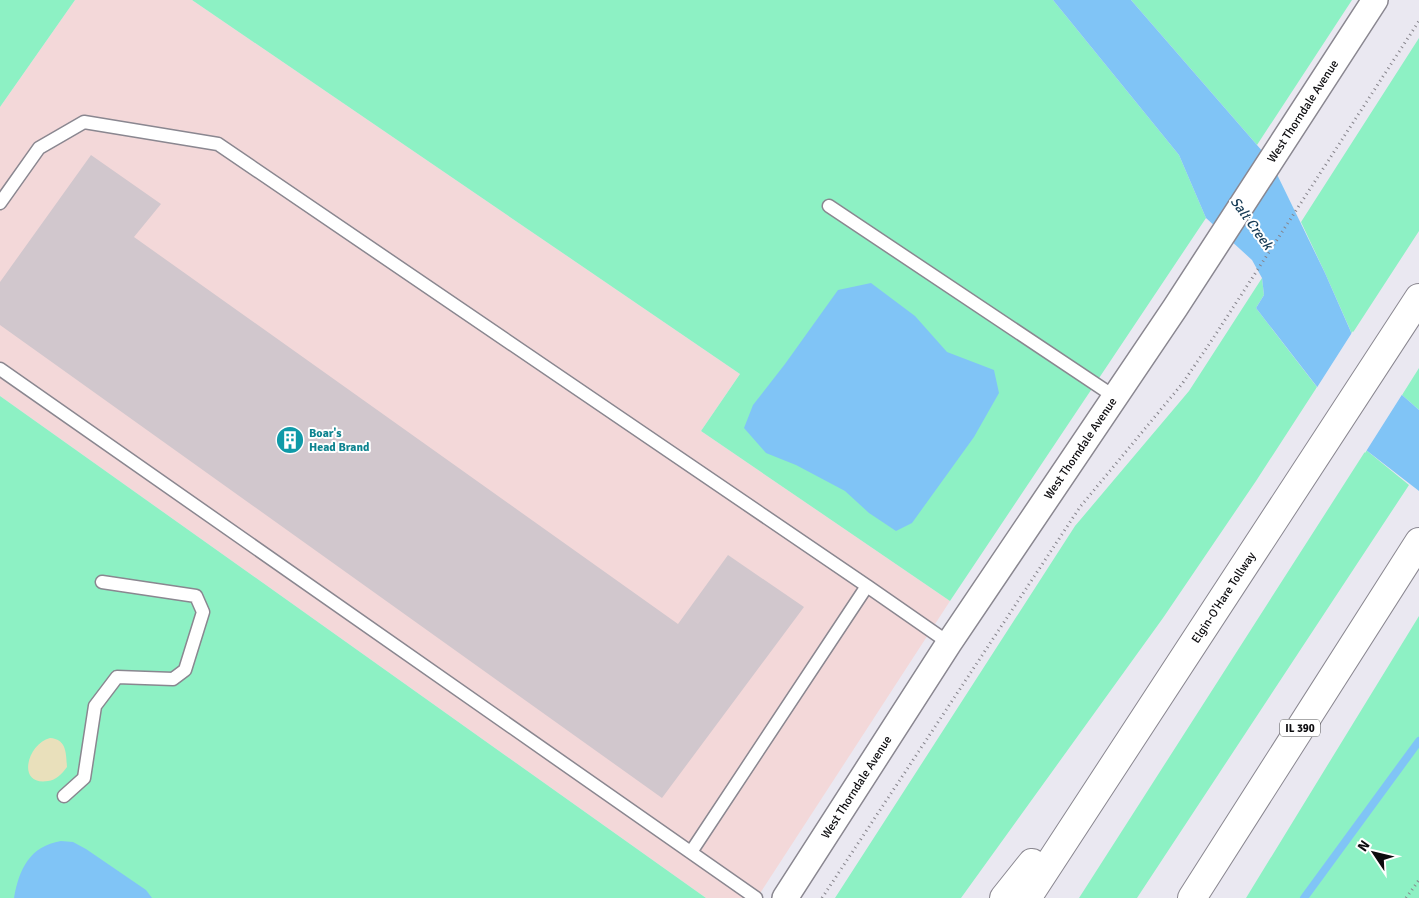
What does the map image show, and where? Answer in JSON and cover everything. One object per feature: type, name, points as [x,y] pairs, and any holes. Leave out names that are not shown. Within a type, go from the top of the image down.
[{"type":"highway","name":"Elgin-O'Hare Tollway","points":[[1027,898],[1419,298]]},
{"type":"highway","name":"IL 390","points":[[1192,898],[1414,550]]},
{"type":"highway","points":[[1004,898],[1121,754]]},
{"type":"street","name":"West Thorndale Avenue","points":[[785,898],[949,643],[1175,308],[1375,0]]},
{"type":"lane","points":[[0,203],[39,148],[84,122],[218,144],[949,643]]},
{"type":"lane","points":[[829,206],[1115,397]]},
{"type":"lane","points":[[0,369],[756,898]]},
{"type":"lane","points":[[64,796],[84,778],[95,706],[118,677],[174,679],[185,670],[203,612],[196,596],[102,582]]},
{"type":"lane","points":[[691,852],[867,586]]},
{"type":"path","points":[[822,898],[1080,507],[1182,384],[1210,343],[1419,21]]},
{"type":"path","points":[[1406,898],[1419,880]]},
{"type":"shaded area","points":[[75,0],[192,0],[740,374],[701,431],[950,601],[757,898],[706,898],[0,396],[0,107]]},
{"type":"green space","points":[[0,0],[75,0],[0,107]]},
{"type":"green space","points":[[192,0],[1053,0],[1179,155],[1206,218],[950,601],[701,431],[740,374]]},
{"type":"green space","points":[[1131,0],[1352,0],[1257,145]]},
{"type":"green space","points":[[1419,38],[1419,231],[1352,334],[1301,222]]},
{"type":"green space","points":[[1262,278],[1264,295],[1256,308],[1317,387],[1163,618],[961,898],[835,898],[1075,526],[1189,391]]},
{"type":"green space","points":[[1419,368],[1419,410],[1402,395]]},
{"type":"green space","points":[[0,396],[706,898],[0,898]]},
{"type":"green space","points":[[1366,450],[1409,485],[1137,898],[1079,898]]},
{"type":"green space","points":[[1419,616],[1419,898],[1246,898]]},
{"type":"sand","points":[[50,738],[56,739],[63,744],[66,752],[67,767],[54,779],[38,781],[32,777],[28,764],[35,748]]},
{"type":"water","name":"Salt Creek","points":[[1053,0],[1131,0],[1270,160],[1325,273],[1358,348],[1402,395],[1419,410],[1419,491],[1366,450],[1256,308],[1264,295],[1262,278],[1252,260],[1206,218],[1179,155]]},
{"type":"water","points":[[871,283],[915,316],[947,352],[994,370],[999,393],[974,437],[912,523],[896,531],[869,513],[845,491],[796,465],[766,453],[744,428],[753,405],[838,290]]},
{"type":"water","points":[[61,841],[73,842],[86,849],[146,890],[152,898],[14,898],[19,878],[28,861],[41,848]]},
{"type":"pier","points":[[1353,331],[1360,347],[1403,393],[1365,453],[1316,389]]},
{"type":"building","name":"Boar's Head Brand","points":[[91,155],[161,204],[134,237],[678,624],[728,555],[804,607],[662,798],[0,325],[0,282]]},
{"type":"waterway","points":[[1304,898],[1419,741]]},
{"type":"place","name":"Boar's Head Brand","points":[[290,440]]}]
